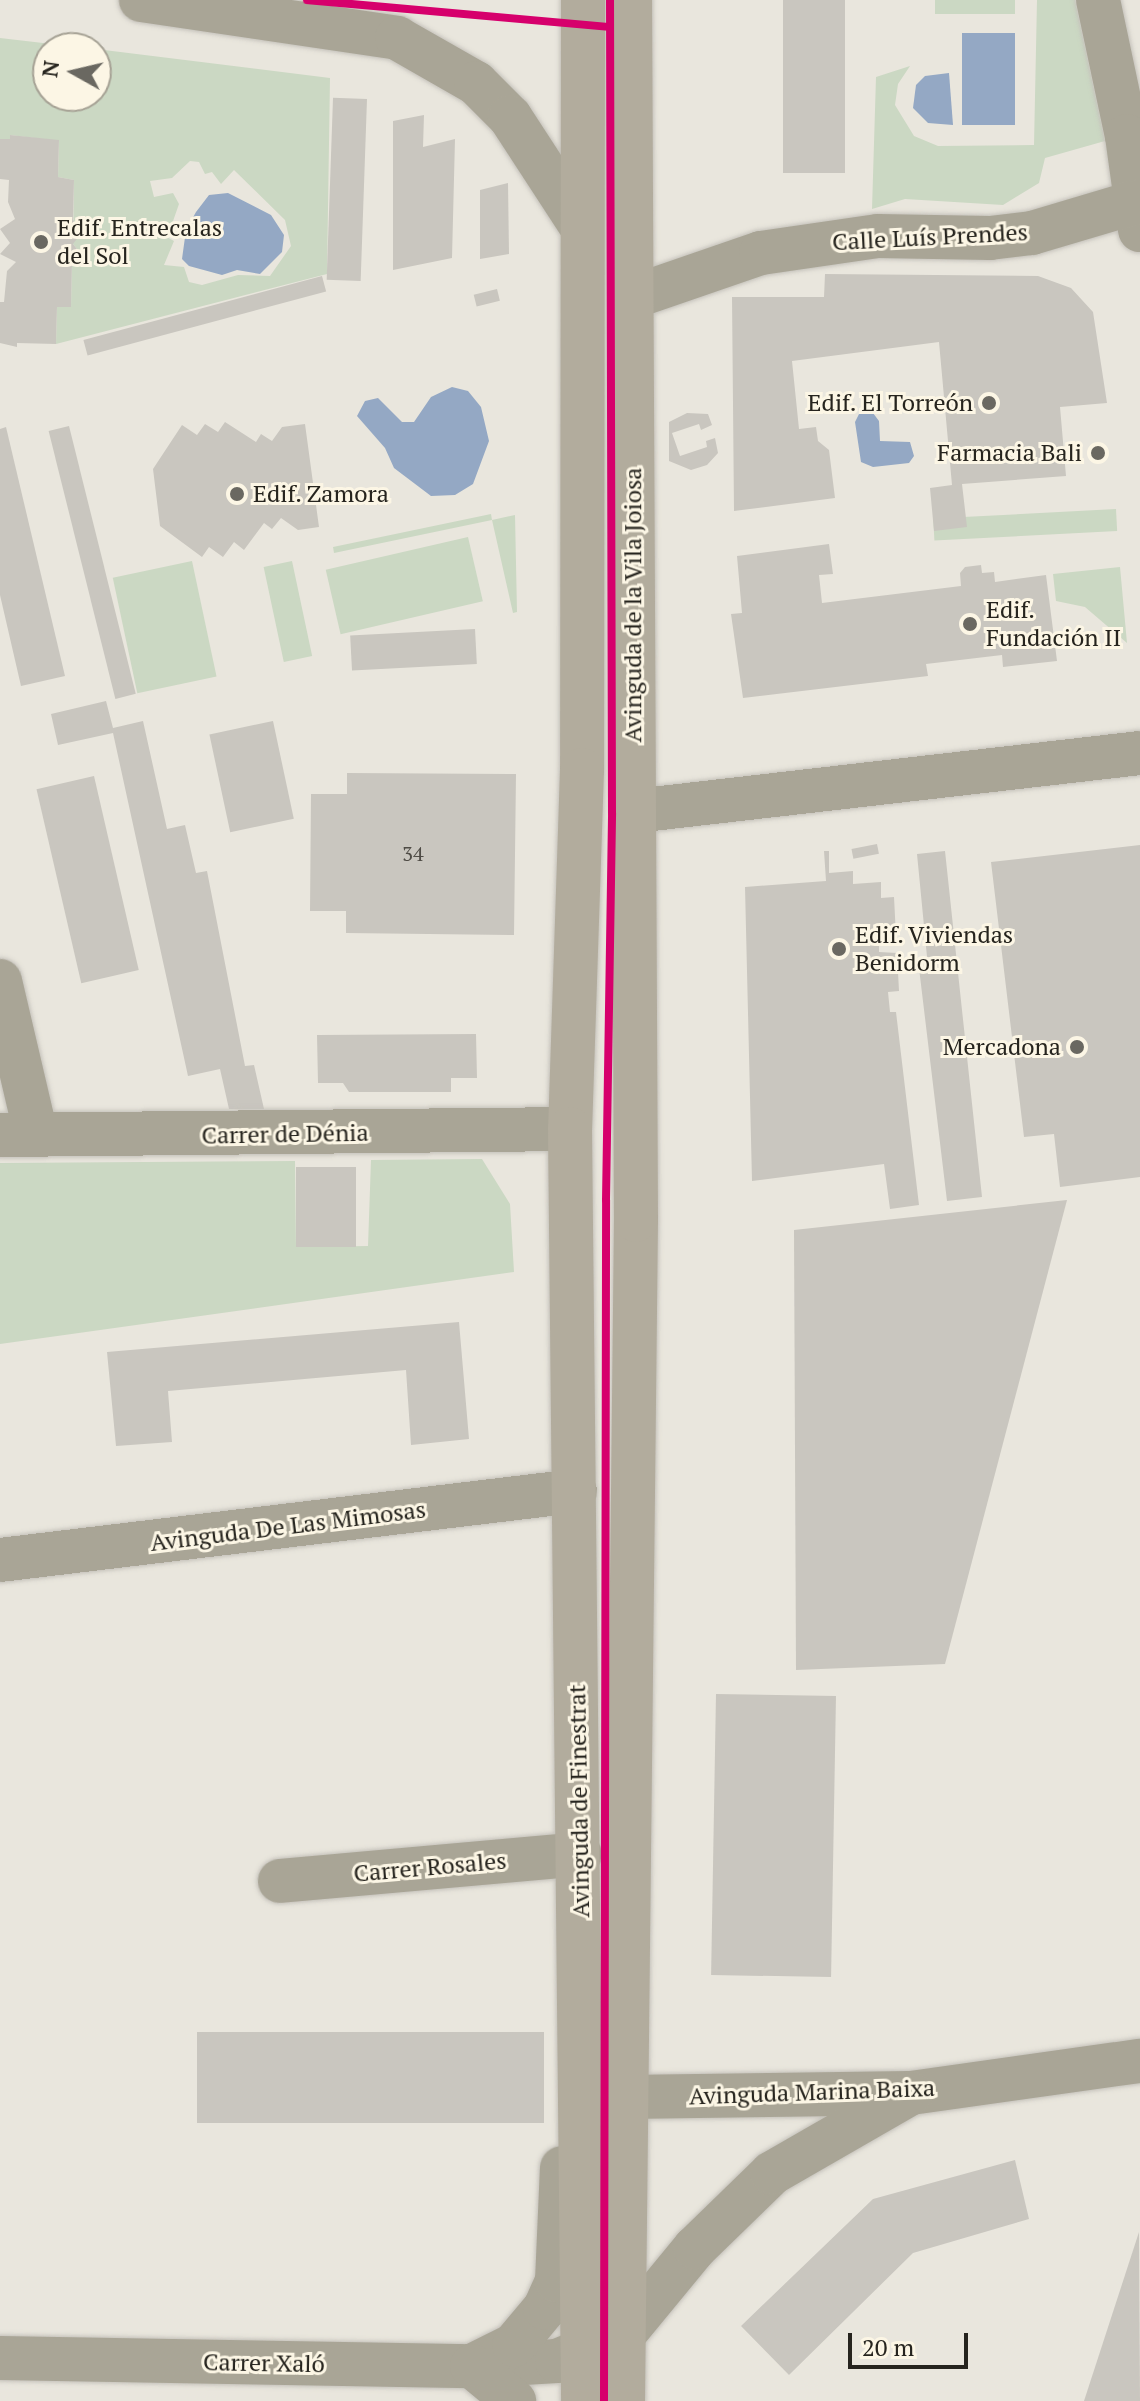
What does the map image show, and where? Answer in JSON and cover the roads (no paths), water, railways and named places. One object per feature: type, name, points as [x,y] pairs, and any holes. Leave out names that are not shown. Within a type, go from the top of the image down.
[{"type":"main road","name":"Avinguda de la Vila Joiosa","points":[[571,1200],[570,1129],[582,770],[579,223],[583,0]]},
{"type":"main road","name":"Avinguda de la Vila Joiosa","points":[[630,0],[633,297],[624,812],[635,1210]]},
{"type":"main road","points":[[579,871],[595,833],[624,812],[590,795],[582,770]]},
{"type":"main road","name":"Avinguda de Finestrat","points":[[571,1200],[584,2353],[610,2400]]},
{"type":"main road","name":"Avinguda de Finestrat","points":[[610,2400],[624,2334],[635,1210]]},
{"type":"street","points":[[141,0],[397,38],[476,83],[510,117],[579,223]]},
{"type":"street","points":[[1098,0],[1125,68],[1138,217]]},
{"type":"street","name":"Calle Luís Prendes","points":[[633,297],[761,253],[878,236],[990,238],[1138,217]]},
{"type":"street","points":[[624,812],[1140,753]]},
{"type":"street","points":[[0,981],[18,1135]]},
{"type":"street","name":"Carrer de Dénia","points":[[18,1135],[570,1129]]},
{"type":"street","name":"Avinguda De Las Mimosas","points":[[0,1560],[575,1491]]},
{"type":"street","name":"Carrer Rosales","points":[[280,1881],[580,1854]]},
{"type":"street","points":[[581,2032],[605,2087],[626,2097]]},
{"type":"street","points":[[514,2345],[545,2308],[557,2281],[568,2084],[581,2032]]},
{"type":"street","name":"Avinguda Marina Baixa","points":[[626,2097],[911,2093],[1140,2061]]},
{"type":"street","points":[[624,2334],[695,2248],[772,2173],[911,2093]]},
{"type":"street","points":[[582,2165],[611,2106],[626,2097]]},
{"type":"street","name":"Carrer Xaló","points":[[0,2358],[472,2366],[557,2361],[584,2353],[624,2334]]},
{"type":"street","points":[[514,2401],[472,2366],[514,2345],[547,2335],[584,2353]]},
{"type":"water","points":[[962,33],[1015,33],[1015,125],[962,125]]},
{"type":"water","points":[[949,73],[953,125],[928,123],[913,108],[916,85],[925,76]]},
{"type":"water","points":[[228,193],[271,215],[284,235],[282,252],[260,274],[237,270],[222,275],[189,266],[182,259],[186,230],[196,212],[209,195]]},
{"type":"water","points":[[452,387],[468,391],[481,407],[489,441],[473,484],[455,495],[431,496],[394,468],[385,448],[357,416],[365,401],[378,398],[402,422],[414,422],[431,397]]},
{"type":"water","points":[[870,409],[879,421],[880,441],[910,442],[914,456],[909,463],[873,467],[861,462],[855,422],[861,410]]},
{"type":"place","name":"Edif. Entrecalas del Sol","points":[[41,242]]},
{"type":"place","name":"Edif. El Torreón","points":[[989,403]]},
{"type":"place","name":"Farmacia Bali","points":[[1098,453]]},
{"type":"place","name":"Edif. Zamora","points":[[237,494]]},
{"type":"place","name":"Edif. Fundación II","points":[[970,624]]},
{"type":"place","name":"Edif. Viviendas Benidorm","points":[[839,949]]},
{"type":"place","name":"Mercadona","points":[[1077,1047]]}]
